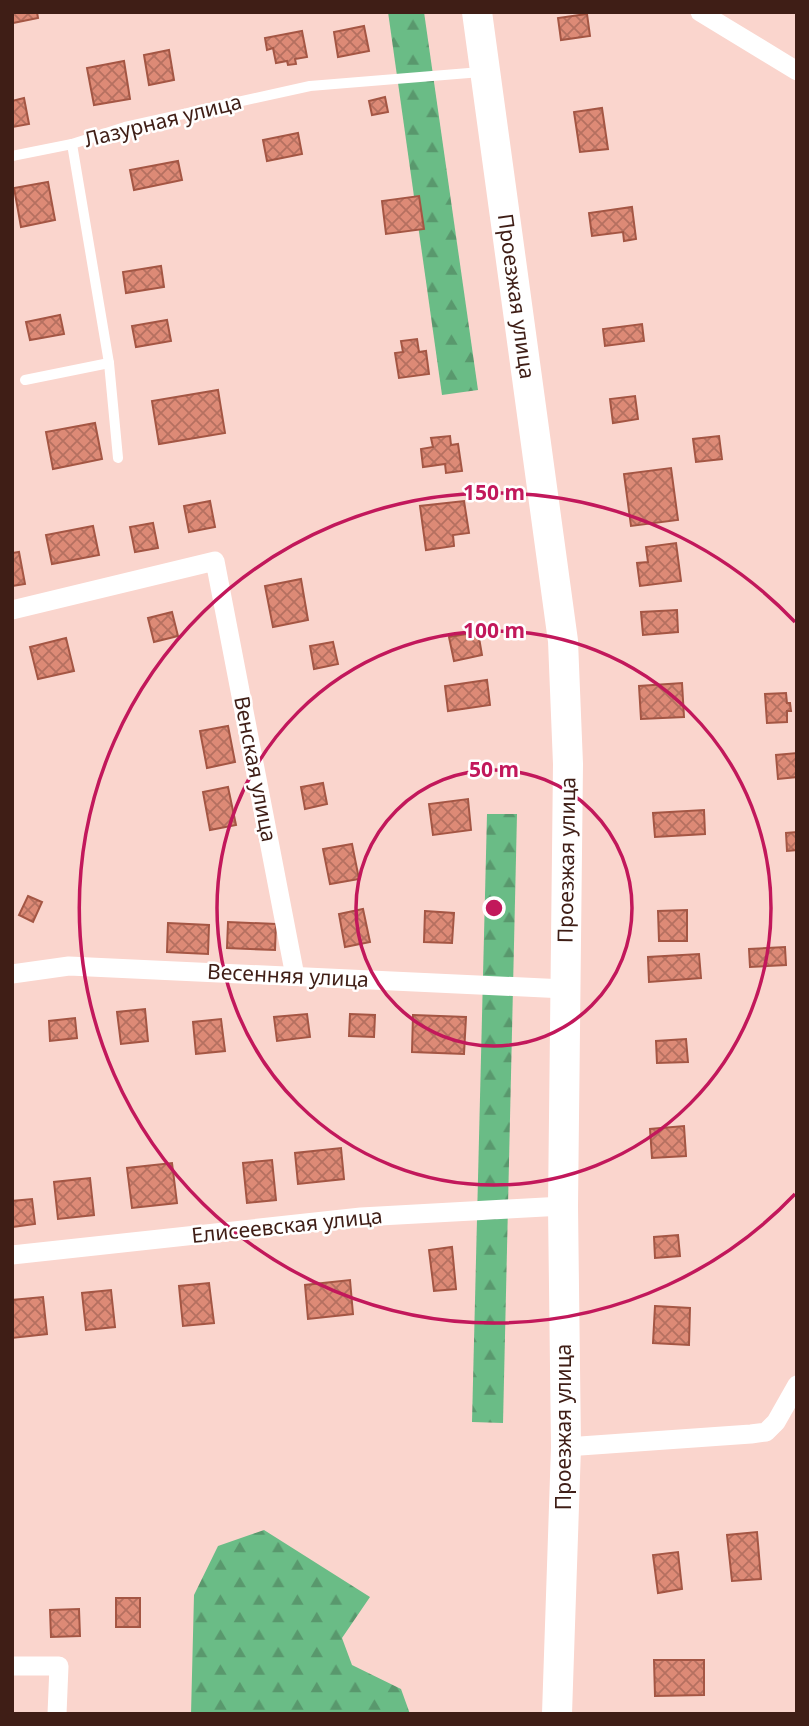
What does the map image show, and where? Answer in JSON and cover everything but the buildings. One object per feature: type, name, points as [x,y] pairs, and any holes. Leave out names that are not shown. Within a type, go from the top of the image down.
[{"type":"main road","name":"Проезжая улица","points":[[477,12],[563,641],[568,764],[564,1206],[566,1447],[557,1714]]},
{"type":"street","points":[[700,12],[797,71]]},
{"type":"street","name":"Венская улица","points":[[12,610],[215,561],[295,976]]},
{"type":"street","name":"Весенняя улица","points":[[12,974],[69,966],[565,989]]},
{"type":"street","name":"Елисеевская улица","points":[[12,1255],[361,1217],[564,1206]]},
{"type":"street","points":[[566,1447],[766,1432],[776,1422],[797,1385]]},
{"type":"street","points":[[12,1666],[59,1666],[57,1714]]},
{"type":"lane","name":"Лазурная улица","points":[[118,458],[109,363],[72,145],[125,127],[310,86],[485,72]]},
{"type":"lane","points":[[12,156],[72,145]]},
{"type":"lane","points":[[25,380],[109,363]]},
{"type":"green space","points":[[388,12],[424,12],[478,390],[442,395]]},
{"type":"green space","points":[[487,814],[517,814],[503,1423],[472,1422]]},
{"type":"green space","points":[[264,1530],[370,1597],[342,1638],[352,1665],[401,1689],[410,1714],[191,1714],[194,1595],[218,1546]]}]
